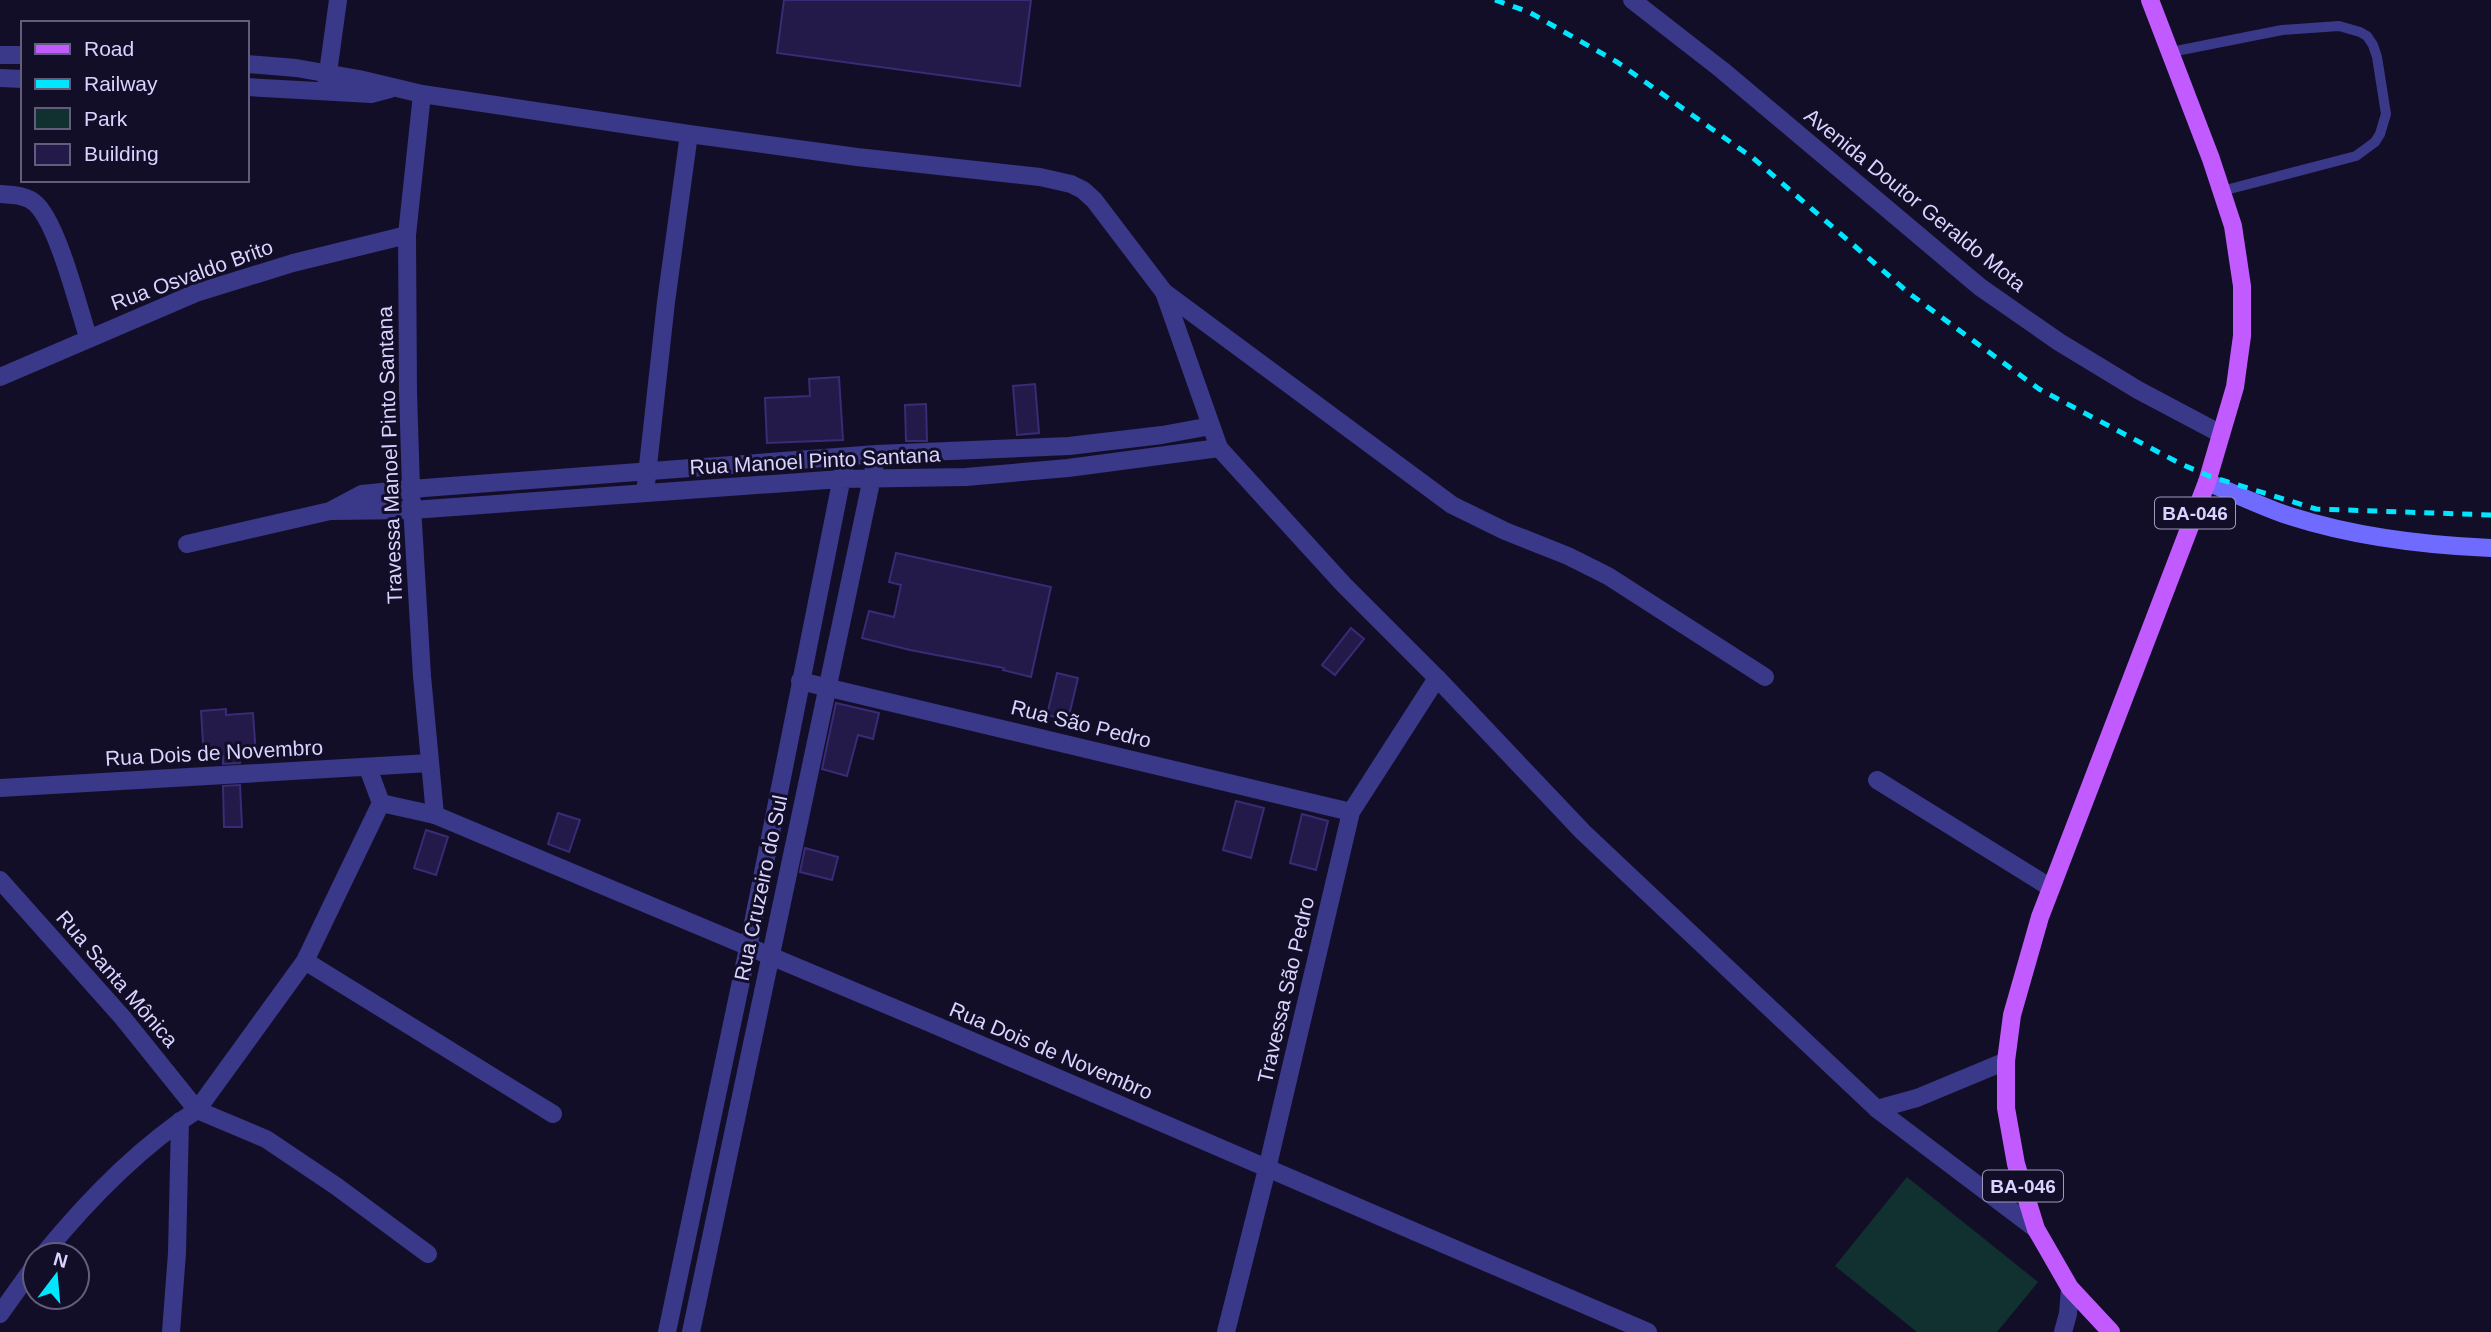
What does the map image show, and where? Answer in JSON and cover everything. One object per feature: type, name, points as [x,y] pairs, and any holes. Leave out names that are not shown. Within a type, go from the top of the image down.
[{"type":"main road","name":"BA-046","points":[[2111,1332],[2070,1287],[2036,1229],[2016,1164],[2006,1108],[2006,1061],[2012,1015],[2040,917],[2207,482],[2235,387],[2242,336],[2242,286],[2233,226],[2150,0]]},
{"type":"main road","points":[[2207,482],[2280,513],[2333,528],[2379,538],[2491,548]]},
{"type":"street","points":[[326,83],[338,0]]},
{"type":"street","name":"Avenida Doutor Geraldo Mota","points":[[1632,0],[1722,70],[1980,287],[2127,384],[2221,434]]},
{"type":"street","points":[[0,55],[21,55]]},
{"type":"street","points":[[248,64],[371,94],[393,87],[422,94],[689,134],[857,157],[1040,177],[1071,184],[1094,200],[1164,292],[1452,505],[1608,576],[1765,677]]},
{"type":"street","points":[[0,78],[21,79]]},
{"type":"street","points":[[248,87],[326,83]]},
{"type":"street","name":"Travessa Manoel Pinto Santana","points":[[422,94],[407,235],[411,489],[435,815]]},
{"type":"street","points":[[645,493],[666,302],[689,134]]},
{"type":"street","points":[[0,194],[29,199],[45,215],[88,337]]},
{"type":"street","name":"Rua Osvaldo Brito","points":[[0,377],[195,293],[293,263],[407,235]]},
{"type":"street","points":[[1164,292],[1220,448],[1344,585],[1437,678],[1583,832],[1877,1109],[2036,1229]]},
{"type":"street","name":"Rua Manoel Pinto Santana","points":[[330,511],[362,494],[411,489],[877,454],[1069,446],[1211,426]]},
{"type":"street","name":"Rua Manoel Pinto Santana","points":[[330,511],[412,510],[841,479],[965,477],[1068,468],[1220,448]]},
{"type":"street","name":"Rua Cruzeiro do Sul","points":[[691,1332],[877,454]]},
{"type":"street","name":"Rua Cruzeiro do Sul","points":[[667,1332],[748,947],[846,457]]},
{"type":"street","points":[[187,544],[330,511]]},
{"type":"street","name":"Travessa São Pedro","points":[[1226,1332],[1268,1169],[1351,812],[1437,678]]},
{"type":"street","name":"Rua São Pedro","points":[[800,681],[1351,812]]},
{"type":"street","name":"Rua Dois de Novembro","points":[[0,788],[430,763]]},
{"type":"street","points":[[55,1241],[101,1189],[180,1121],[197,1110],[304,961],[381,803],[368,768]]},
{"type":"street","points":[[1877,780],[2050,888]]},
{"type":"street","name":"Rua Dois de Novembro","points":[[381,803],[435,815],[943,1028],[1648,1332]]},
{"type":"street","name":"Rua Santa Mônica","points":[[0,880],[123,1018],[197,1110]]},
{"type":"street","points":[[304,961],[553,1114]]},
{"type":"street","points":[[1877,1109],[1917,1098],[2006,1061]]},
{"type":"street","points":[[197,1110],[266,1139],[336,1186],[428,1254]]},
{"type":"street","points":[[171,1332],[177,1253],[180,1121]]},
{"type":"street","points":[[700,1168],[726,1174]]},
{"type":"street","points":[[0,1314],[21,1285]]},
{"type":"street","points":[[2063,1332],[2068,1314],[2070,1287]]},
{"type":"lane","points":[[2171,52],[2282,30],[2339,26],[2360,32],[2367,36],[2373,45],[2386,114],[2380,134],[2367,149],[2343,159],[2222,191]]},
{"type":"green space","points":[[1907,1177],[2038,1282],[1997,1332],[1917,1332],[1835,1266]]},
{"type":"building","points":[[784,0],[1031,0],[1020,86],[777,53]]},
{"type":"building","points":[[839,377],[843,440],[767,443],[765,398],[810,396],[809,379]]},
{"type":"building","points":[[1035,384],[1039,433],[1017,435],[1013,386]]},
{"type":"building","points":[[926,404],[927,441],[906,441],[905,405]]},
{"type":"building","points":[[896,553],[1051,587],[1031,677],[1003,670],[1004,668],[862,638],[869,611],[894,617],[901,585],[889,582]]},
{"type":"building","points":[[1351,628],[1364,639],[1335,675],[1322,665]]},
{"type":"building","points":[[1057,673],[1078,678],[1068,720],[1047,715]]},
{"type":"building","points":[[836,703],[879,713],[873,739],[858,735],[847,776],[822,769]]},
{"type":"building","points":[[226,709],[226,715],[253,713],[256,756],[240,757],[240,763],[223,764],[223,756],[204,758],[201,711]]},
{"type":"building","points":[[240,785],[242,827],[224,827],[223,786]]},
{"type":"building","points":[[1236,801],[1264,808],[1251,858],[1223,850]]},
{"type":"building","points":[[558,813],[580,820],[569,852],[548,844]]},
{"type":"building","points":[[1302,814],[1328,821],[1316,870],[1290,863]]},
{"type":"building","points":[[426,830],[448,837],[436,875],[414,868]]},
{"type":"building","points":[[805,848],[838,857],[832,880],[800,872]]},
{"type":"railway","points":[[1495,0],[1529,12],[1617,62],[1753,158],[1910,294],[2039,389],[2181,464],[2209,476],[2316,509],[2491,515]]}]
